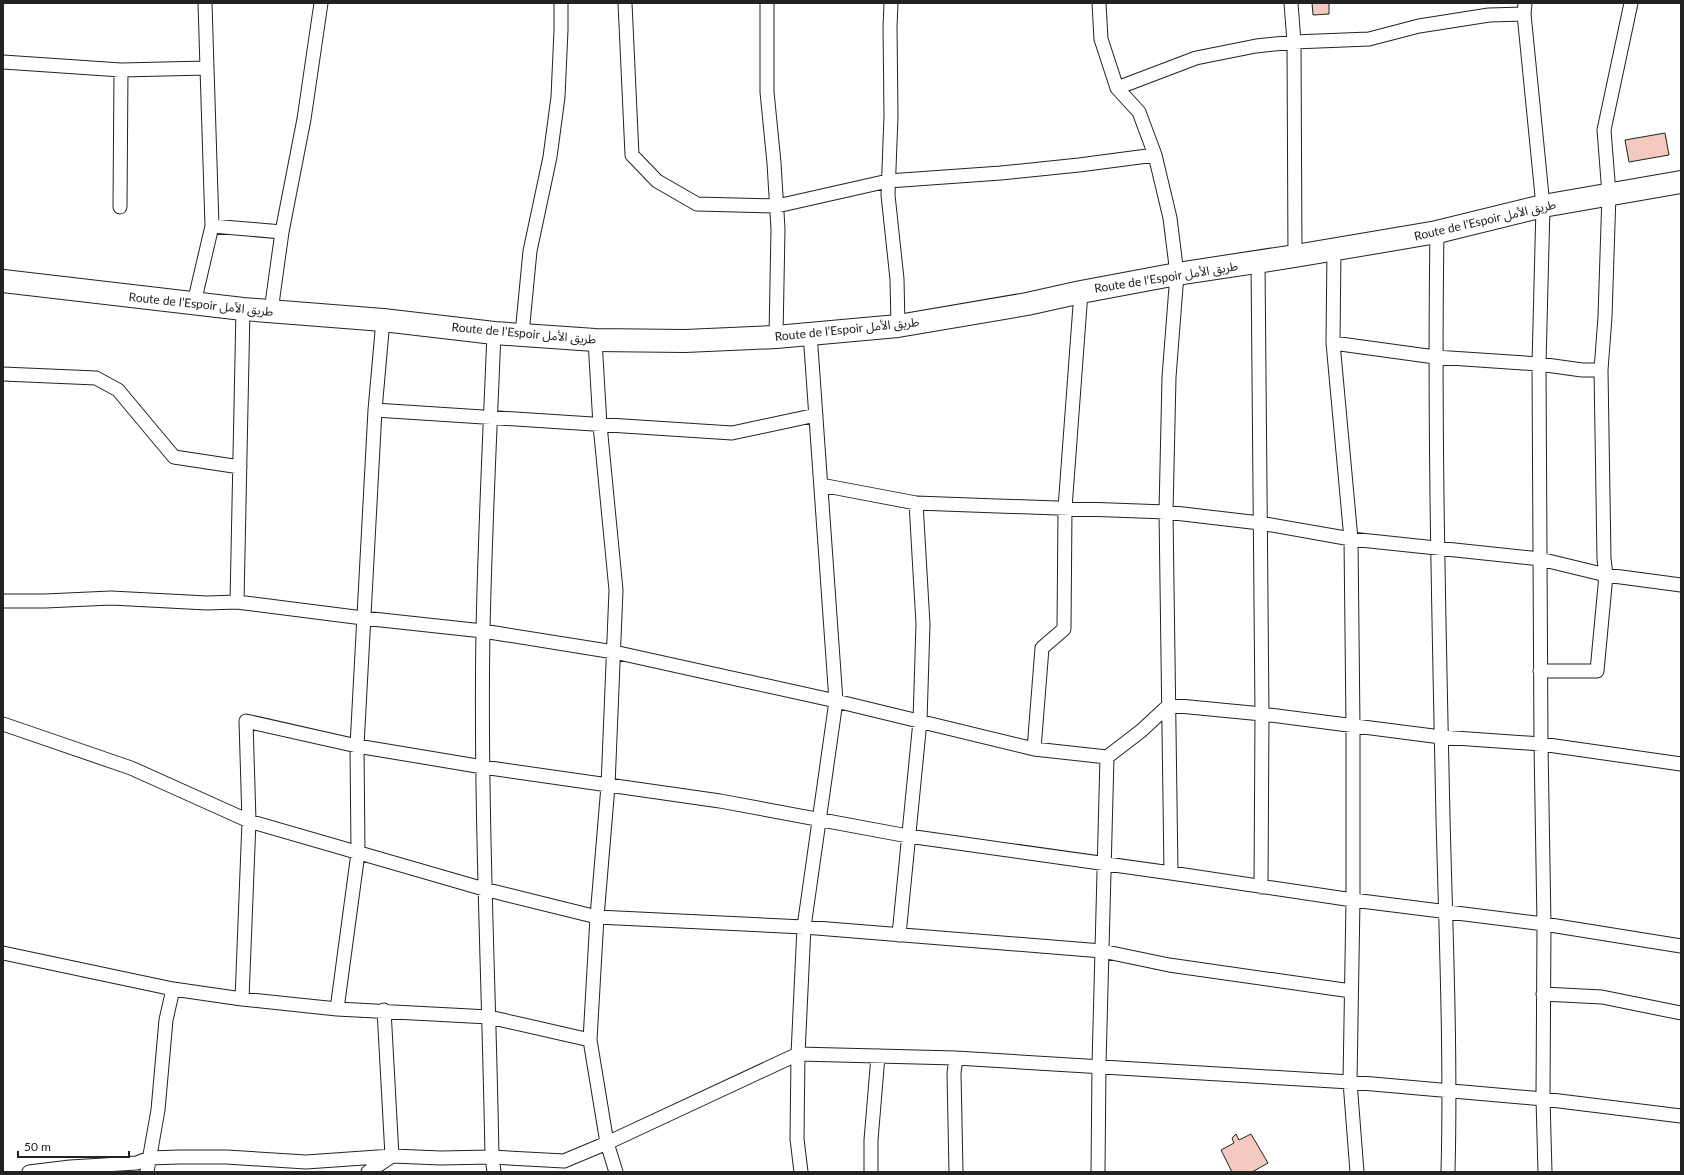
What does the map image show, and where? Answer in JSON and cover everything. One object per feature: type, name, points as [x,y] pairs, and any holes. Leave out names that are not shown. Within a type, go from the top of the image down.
[{"type":"highway","name":"Route de l’Espoir طريق الأمل","points":[[3,281],[243,309],[383,320],[494,333],[595,340],[684,341],[776,337],[898,326],[1027,304],[1080,292],[1177,274],[1437,232],[1543,206],[1681,182]]},
{"type":"street","points":[[194,303],[212,226],[205,3]]},
{"type":"street","points":[[271,311],[282,232],[304,119],[321,3]]},
{"type":"street","points":[[522,334],[530,251],[550,157],[558,96],[561,3]]},
{"type":"street","points":[[625,3],[632,155],[657,180],[697,204],[777,206],[888,181],[1001,173],[1079,165],[1155,154]]},
{"type":"street","points":[[767,3],[767,92],[778,229],[776,337]]},
{"type":"street","points":[[891,3],[891,116],[888,195],[897,279],[898,326]]},
{"type":"street","points":[[1100,3],[1101,39],[1117,88],[1139,112],[1155,154],[1170,218],[1177,274],[1169,376],[1166,512],[1171,873]]},
{"type":"street","points":[[1291,3],[1294,42],[1295,256]]},
{"type":"street","points":[[1540,671],[1597,671],[1606,576],[1604,559],[1601,370],[1605,317],[1609,194],[1604,130],[1631,3]]},
{"type":"street","points":[[1117,88],[1196,58],[1256,46],[1294,42],[1369,39],[1419,26],[1524,9],[1543,206],[1539,364],[1540,671],[1544,924],[1543,1100],[1545,1172]]},
{"type":"street","points":[[3,62],[121,70],[207,68]]},
{"type":"street","points":[[120,207],[121,70]]},
{"type":"street","points":[[212,226],[282,232]]},
{"type":"street","points":[[1437,232],[1435,357],[1441,737],[1450,1091],[1448,1172]]},
{"type":"street","points":[[1334,248],[1333,344],[1351,539],[1353,900],[1350,1082],[1357,1172]]},
{"type":"street","points":[[1258,262],[1262,714],[1261,887]]},
{"type":"street","points":[[1034,749],[1042,648],[1064,629],[1065,508],[1080,292]]},
{"type":"street","points":[[237,602],[243,309]]},
{"type":"street","points":[[337,1008],[358,853],[357,746],[375,410],[383,320]]},
{"type":"street","points":[[494,333],[483,631],[484,889],[492,1157],[494,1172]]},
{"type":"street","points":[[801,1172],[797,1139],[798,1054],[804,927],[836,701],[810,333]]},
{"type":"street","points":[[595,340],[600,425],[616,590],[608,786],[597,917],[590,1040],[607,1143],[616,1172]]},
{"type":"street","points":[[1333,344],[1435,357],[1539,364],[1582,370],[1601,370]]},
{"type":"street","points":[[3,374],[96,378],[118,390],[174,457],[240,467]]},
{"type":"street","points":[[375,410],[491,419],[732,433],[816,415]]},
{"type":"street","points":[[821,485],[916,503],[1166,512],[1260,523],[1351,539],[1540,559],[1606,576],[1681,585]]},
{"type":"street","points":[[899,935],[920,721],[923,624],[916,503]]},
{"type":"street","points":[[3,601],[111,598],[207,603],[237,602],[483,631],[614,652],[836,701],[1034,749],[1107,757],[1141,731],[1169,705],[1262,714],[1353,727],[1441,737],[1541,744],[1681,764]]},
{"type":"street","points":[[242,999],[249,821],[246,721],[357,746],[608,786],[720,801],[908,836],[1353,900],[1544,924],[1681,946]]},
{"type":"street","points":[[3,724],[131,768],[249,821],[484,889],[597,917],[804,927],[1102,951],[1169,965],[1351,991]]},
{"type":"street","points":[[1098,1172],[1099,1065],[1107,757]]},
{"type":"street","points":[[3,954],[173,989],[242,999],[337,1008],[489,1017],[590,1040]]},
{"type":"street","points":[[147,1172],[158,1110],[166,1020],[173,989]]},
{"type":"street","points":[[1543,994],[1602,997],[1681,1013]]},
{"type":"street","points":[[384,1010],[392,1156]]},
{"type":"street","points":[[29,1172],[137,1163],[149,1158],[226,1157],[306,1162],[392,1156],[441,1158],[492,1157],[564,1161],[607,1143],[798,1054],[956,1058],[1099,1065],[1350,1082],[1543,1100],[1681,1116]]},
{"type":"street","points":[[871,1172],[871,1140],[878,1056]]},
{"type":"street","points":[[956,1058],[954,1073],[956,1172]]},
{"type":"street","points":[[368,1172],[392,1156]]},
{"type":"building","points":[[1312,3],[1329,3],[1329,14],[1313,15]]},
{"type":"building","points":[[1665,133],[1669,155],[1629,162],[1625,140]]},
{"type":"building","points":[[1236,1134],[1239,1140],[1251,1134],[1268,1163],[1252,1172],[1232,1172],[1221,1150],[1234,1143],[1232,1138]]}]
